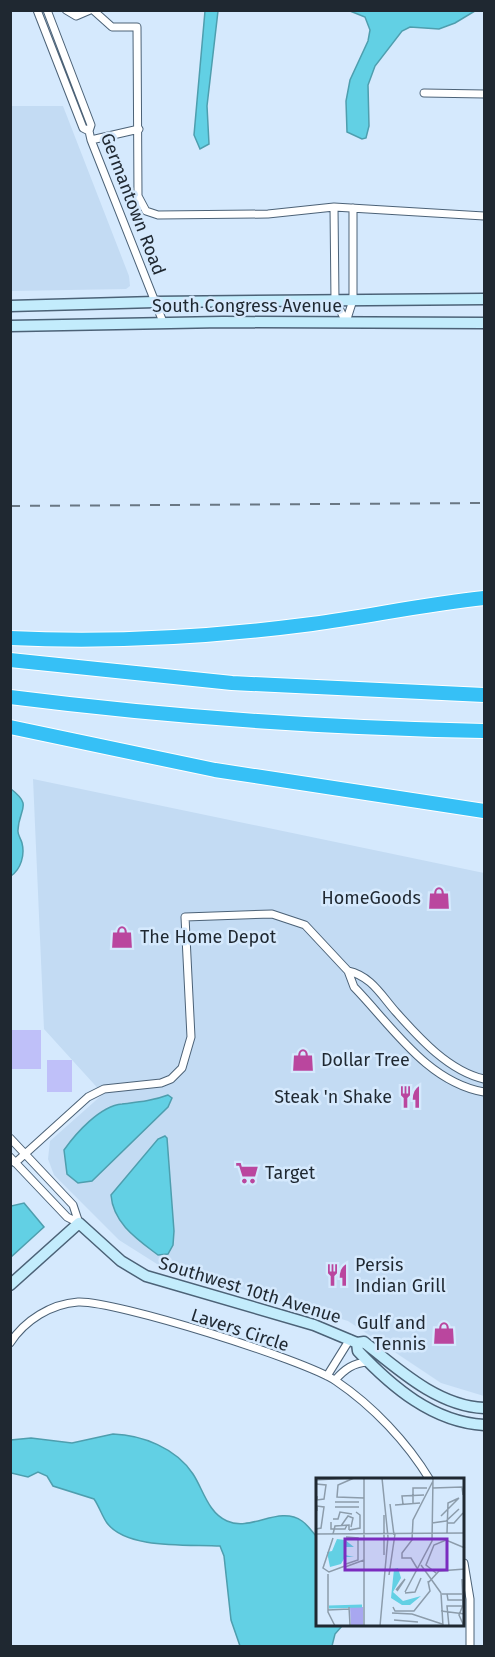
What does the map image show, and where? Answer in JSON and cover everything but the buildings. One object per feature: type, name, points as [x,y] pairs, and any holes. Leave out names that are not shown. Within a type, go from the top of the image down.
[{"type":"highway","points":[[10,638],[114,640],[200,636],[315,623],[480,597]]},
{"type":"highway","points":[[10,660],[232,683],[484,695]]},
{"type":"highway","points":[[10,697],[266,722],[484,731]]},
{"type":"highway","points":[[10,727],[215,770],[484,813]]},
{"type":"main road","name":"South Congress Avenue","points":[[10,306],[155,302],[484,299]]},
{"type":"main road","name":"South Congress Avenue","points":[[10,326],[163,322],[484,323]]},
{"type":"main road","points":[[10,1286],[79,1223]]},
{"type":"main road","name":"Southwest 10th Avenue","points":[[79,1223],[121,1261],[146,1276],[314,1324],[353,1341],[364,1342],[443,1397],[459,1404],[484,1408]]},
{"type":"main road","name":"Southwest 10th Avenue","points":[[353,1341],[368,1362],[407,1396],[435,1413],[469,1424],[484,1425]]},
{"type":"street","name":"Germantown Road","points":[[38,10],[83,128],[89,131]]},
{"type":"street","name":"Germantown Road","points":[[47,10],[91,125],[89,131],[91,140],[163,322]]},
{"type":"street","points":[[66,10],[76,16],[91,10],[112,27],[137,27],[139,202],[152,214],[268,214],[334,207],[484,216]]},
{"type":"street","points":[[61,74],[68,74],[78,100],[84,105]]},
{"type":"street","points":[[424,93],[484,94]]},
{"type":"street","points":[[91,140],[139,129]]},
{"type":"street","points":[[334,207],[335,300],[346,322]]},
{"type":"street","points":[[346,322],[353,300],[353,208]]},
{"type":"street","points":[[79,1223],[66,1217],[13,1160],[26,1154],[88,1097],[104,1089],[161,1083],[171,1079],[182,1068],[190,1037],[185,917],[272,914],[305,925],[348,972],[354,987],[426,1063],[458,1085],[484,1092]]},
{"type":"street","points":[[348,972],[363,975],[399,1015],[451,1064],[484,1079]]},
{"type":"street","points":[[10,1138],[74,1205],[79,1223]]},
{"type":"street","name":"Lavers Circle","points":[[10,1343],[27,1323],[50,1308],[85,1302],[131,1312],[206,1334],[335,1380],[384,1422],[412,1454],[429,1478]]},
{"type":"street","points":[[327,1376],[353,1341]]},
{"type":"street","points":[[335,1380],[345,1369],[356,1363],[368,1362]]},
{"type":"street","points":[[465,1569],[470,1599],[470,1647]]},
{"type":"shaded area","points":[[205,11],[218,11],[207,106],[209,144],[200,149],[194,135]]},
{"type":"shaded area","points":[[350,11],[475,11],[439,29],[410,27],[402,31],[375,66],[368,85],[369,126],[366,138],[362,139],[347,132],[346,101],[350,80],[368,41],[370,30],[365,17]]},
{"type":"shaded area","points":[[10,106],[63,106],[129,276],[130,286],[126,289],[11,291]]},
{"type":"shaded area","points":[[33,779],[484,873],[484,1396],[441,1383],[348,1321],[157,1264],[119,1240],[54,1175],[48,1159],[50,1141],[103,1094],[44,1029]]},
{"type":"shaded area","points":[[11,789],[22,799],[23,808],[18,832],[23,848],[20,866],[11,876]]},
{"type":"shaded area","points":[[11,1030],[41,1030],[41,1069],[11,1069]]},
{"type":"shaded area","points":[[47,1060],[72,1060],[72,1092],[47,1092]]},
{"type":"shaded area","points":[[168,1095],[172,1098],[168,1107],[92,1181],[78,1183],[67,1174],[64,1150],[97,1115],[114,1106]]},
{"type":"shaded area","points":[[165,1136],[167,1138],[174,1231],[173,1245],[168,1254],[158,1255],[127,1230],[116,1214],[111,1195],[158,1139]]},
{"type":"shaded area","points":[[24,1203],[44,1227],[11,1257],[11,1206]]},
{"type":"shaded area","points":[[113,1434],[147,1440],[168,1450],[186,1465],[211,1507],[227,1521],[236,1524],[284,1516],[302,1521],[316,1536],[316,1627],[341,1627],[335,1634],[332,1646],[240,1646],[231,1620],[224,1556],[220,1546],[160,1544],[129,1538],[116,1532],[107,1523],[94,1499],[53,1486],[47,1476],[38,1472],[28,1477],[11,1473],[11,1440],[31,1438],[72,1443]]},
{"type":"railway","points":[[10,506],[484,503]]},
{"type":"place","name":"HomeGoods","points":[[439,898]]},
{"type":"place","name":"The Home Depot","points":[[122,937]]},
{"type":"place","name":"Dollar Tree","points":[[303,1060]]},
{"type":"place","name":"Steak 'n Shake","points":[[410,1097]]},
{"type":"place","name":"Target","points":[[247,1173]]},
{"type":"place","name":"Persis Indian Grill","points":[[337,1275]]},
{"type":"place","name":"Gulf and Tennis","points":[[444,1333]]}]
